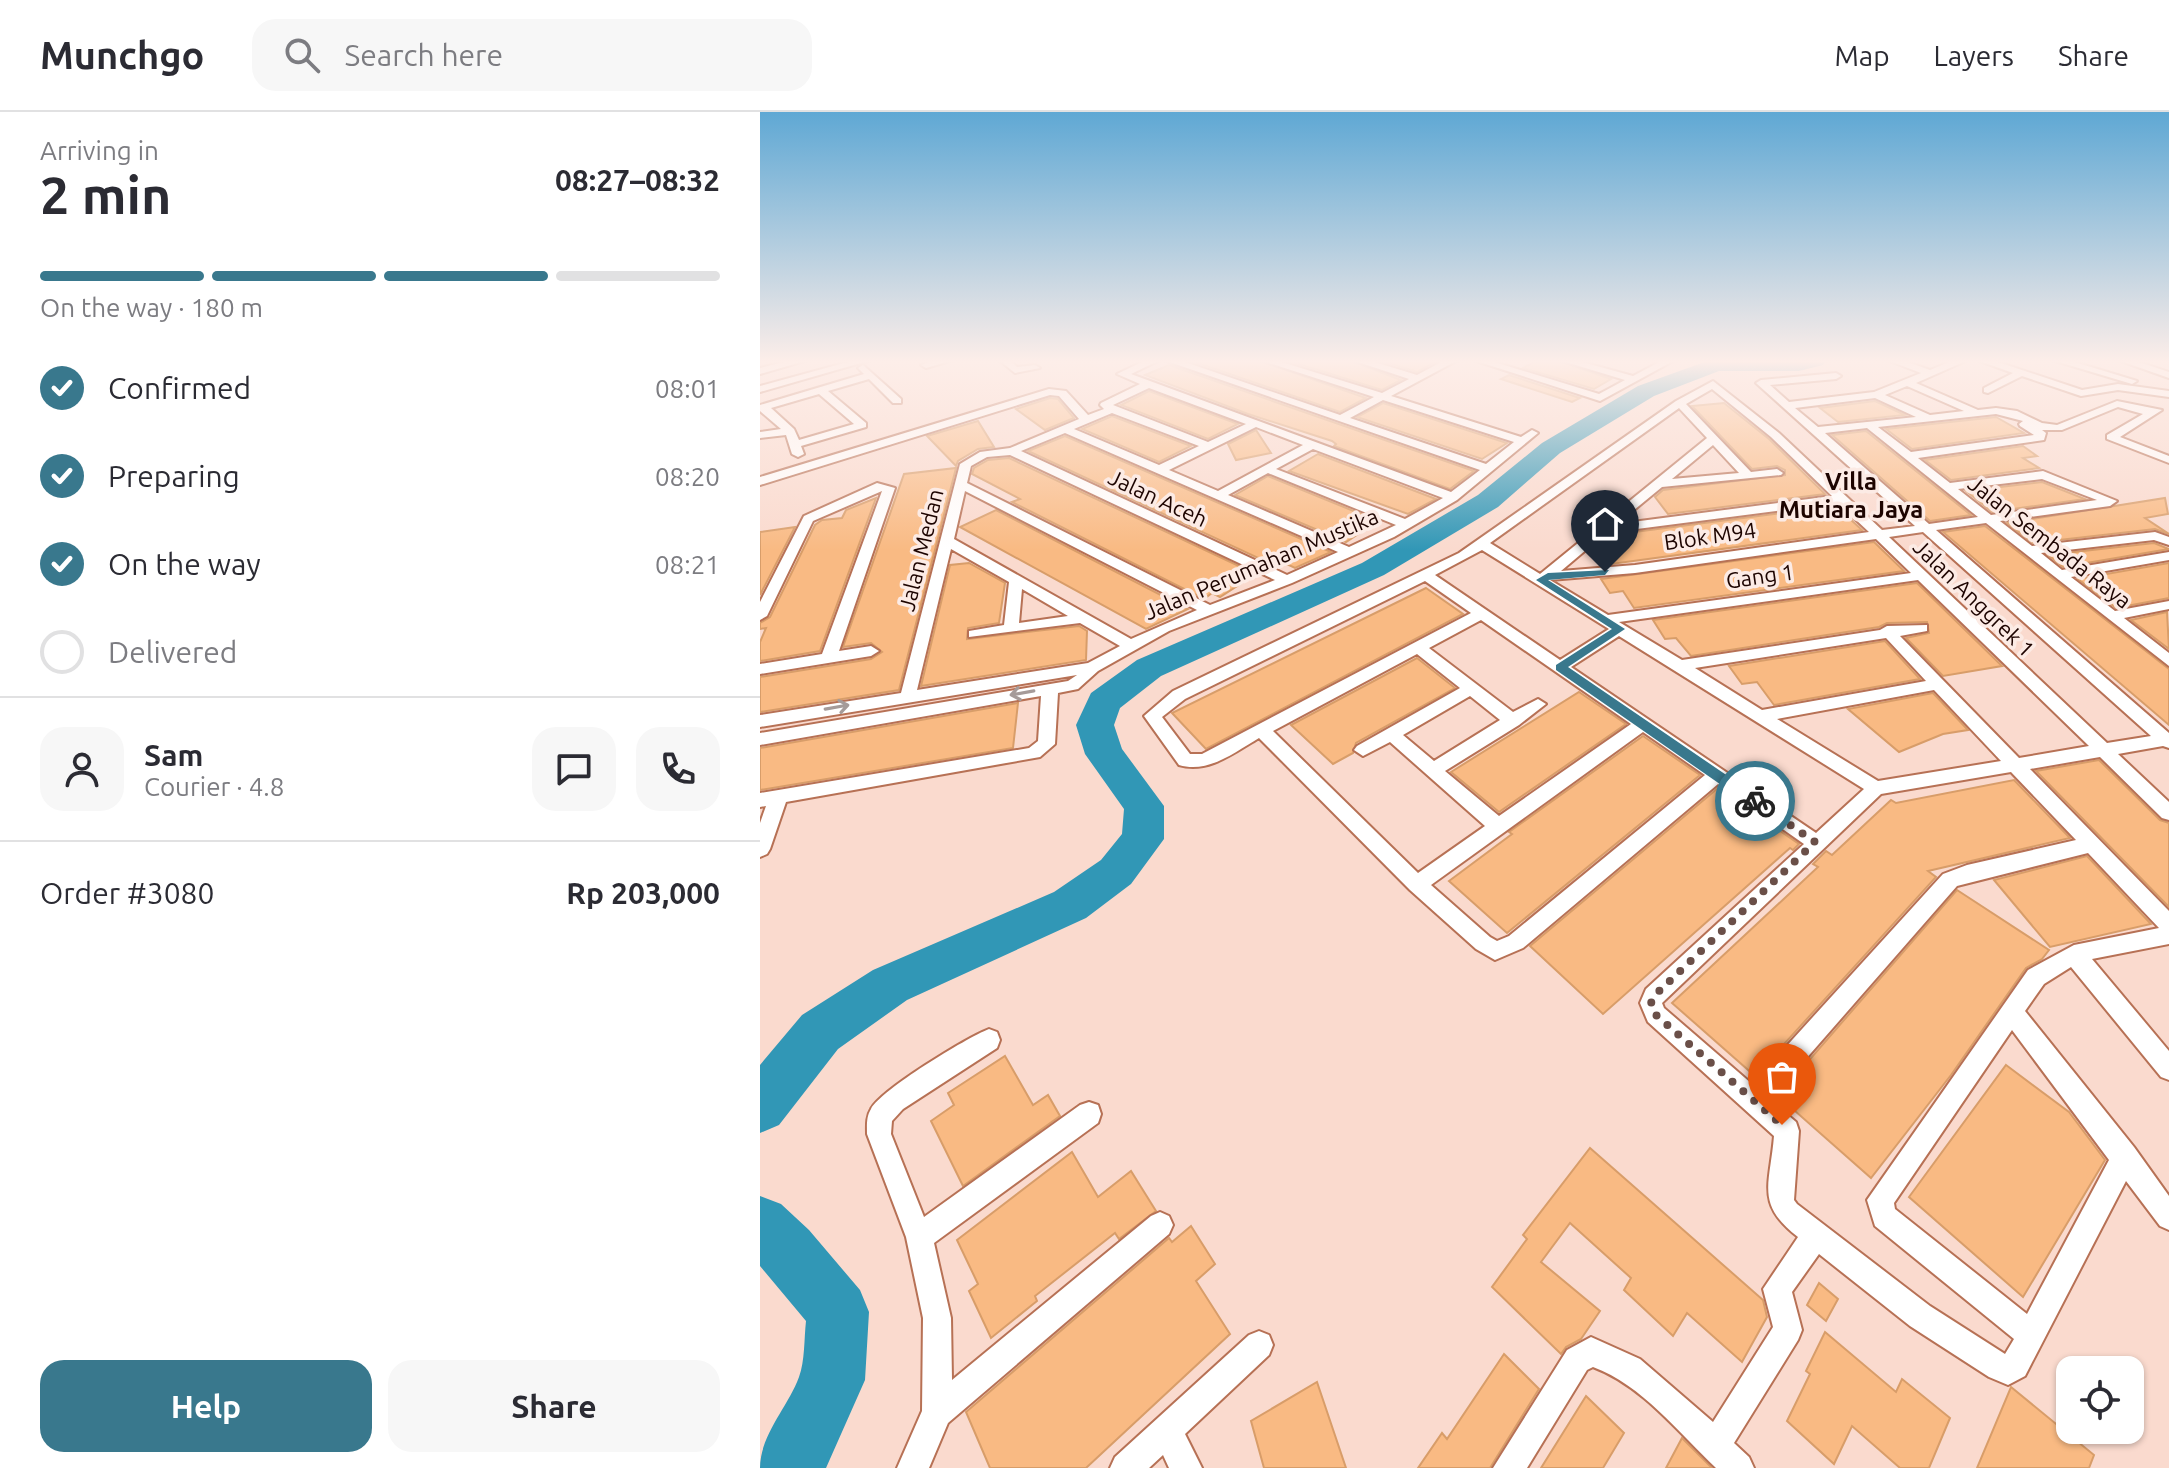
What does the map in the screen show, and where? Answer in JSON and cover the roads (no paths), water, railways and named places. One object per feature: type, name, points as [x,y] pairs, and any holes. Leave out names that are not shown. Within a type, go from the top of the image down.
[{"type":"street","points":[[782,423],[796,444],[801,469]]},
{"type":"street","points":[[796,444],[862,425],[860,423]]},
{"type":"street","points":[[760,481],[948,423]]},
{"type":"street","points":[[1012,451],[1078,423]]},
{"type":"street","points":[[1149,423],[1208,446]]},
{"type":"street","points":[[1357,423],[1489,469]]},
{"type":"street","name":"Jalan Perumahan Mustika","points":[[760,739],[1079,681],[1092,667],[1130,645],[1287,580],[1406,524],[1453,497],[1528,437],[1479,423]]},
{"type":"street","points":[[1482,613],[1194,763],[1185,761],[1155,721],[1153,713],[1179,695],[1427,576],[1482,544],[1652,423]]},
{"type":"street","points":[[1699,423],[1748,476]]},
{"type":"street","name":"Jalan Anggrek 1","points":[[1761,423],[2169,813]]},
{"type":"street","points":[[1811,423],[1925,530],[2168,740]]},
{"type":"street","points":[[1819,430],[1883,423]]},
{"type":"street","points":[[2028,423],[2058,428],[2070,423]]},
{"type":"street","points":[[2134,423],[2111,437],[2169,460]]},
{"type":"street","points":[[1159,470],[1254,424],[1453,497]]},
{"type":"street","name":"Jalan Sembada Raya","points":[[1869,425],[2169,662]]},
{"type":"street","points":[[1908,456],[2040,438],[2040,433],[2032,425]]},
{"type":"street","points":[[760,433],[786,427]]},
{"type":"street","points":[[1065,429],[1349,552]]},
{"type":"street","points":[[1544,578],[1713,439]]},
{"type":"street","points":[[1219,495],[1311,445]]},
{"type":"street","name":"Jalan Medan","points":[[908,695],[968,462],[999,451],[1012,451]]},
{"type":"street","name":"Jalan Aceh","points":[[1012,451],[1287,580]]},
{"type":"street","points":[[1267,469],[1406,524]]},
{"type":"street","points":[[1656,484],[1777,473]]},
{"type":"street","name":"Blok M94","points":[[1544,578],[1635,569],[2110,502],[2043,475],[1948,487]]},
{"type":"street","points":[[961,484],[1209,610]]},
{"type":"street","points":[[760,616],[808,519],[877,487],[889,488],[829,657]]},
{"type":"street","points":[[1602,530],[1839,499]]},
{"type":"street","points":[[2027,551],[2155,536],[2169,541]]},
{"type":"street","points":[[947,541],[1130,645]]},
{"type":"street","points":[[1482,544],[1544,578],[1678,666],[1876,788]]},
{"type":"street","points":[[2059,575],[2169,556]]},
{"type":"street","points":[[1427,576],[1815,842]]},
{"type":"street","name":"Gang 1","points":[[1612,624],[1920,576]]},
{"type":"street","points":[[1011,628],[1016,580]]},
{"type":"street","points":[[2113,616],[2169,605]]},
{"type":"street","points":[[974,634],[1082,618]]},
{"type":"street","points":[[1560,667],[1612,624]]},
{"type":"street","points":[[1678,666],[1887,631],[1922,628]]},
{"type":"street","points":[[1887,631],[2169,925]]},
{"type":"street","points":[[1418,647],[1513,721]]},
{"type":"street","points":[[760,669],[871,651]]},
{"type":"street","points":[[2150,667],[2169,662]]},
{"type":"street","name":"Jalan Perumahan Mustika","points":[[760,721],[1092,667]]},
{"type":"street","points":[[1760,716],[1939,684]]},
{"type":"street","points":[[760,849],[770,798],[1034,753],[1046,744],[1050,688]]},
{"type":"street","points":[[1363,750],[1470,689]]},
{"type":"street","points":[[1433,770],[1538,704]]},
{"type":"street","points":[[1417,884],[1643,724]]},
{"type":"street","points":[[1260,729],[1417,884],[1495,951],[1507,948],[1717,775]]},
{"type":"street","points":[[1391,734],[1499,827]]},
{"type":"street","points":[[2125,1156],[2015,1366],[2008,1370],[1920,1316],[1815,1236],[1781,1203],[1787,1131],[1656,1015],[1651,1003],[1654,996],[1815,842],[1876,788],[2168,740]]},
{"type":"street","points":[[1754,1100],[1950,880],[1967,873],[2093,844]]},
{"type":"street","points":[[2030,1334],[1884,1217],[1880,1200],[2036,977],[2074,954],[2169,935]]},
{"type":"street","points":[[2074,954],[2169,1069]]},
{"type":"street","points":[[2012,1012],[2169,1217]]},
{"type":"street","points":[[913,1468],[937,1412],[937,1318],[919,1237],[879,1134],[880,1116],[894,1101],[989,1040]]},
{"type":"street","points":[[919,1237],[1089,1114]]},
{"type":"street","points":[[937,1412],[1160,1225]]},
{"type":"street","points":[[1715,1446],[1788,1330],[1777,1289],[1815,1236]]},
{"type":"street","points":[[1126,1468],[1259,1345]]},
{"type":"street","points":[[1509,1468],[1577,1360],[1591,1352],[1611,1357],[1665,1399],[1738,1468]]},
{"type":"street","points":[[1166,1430],[1186,1468]]},
{"type":"waterway","points":[[760,1106],[820,1032],[890,985],[1070,905],[1116,872],[1143,839],[1144,806],[1104,754],[1095,725],[1104,702],[1149,668],[1373,569],[1488,501],[1551,448],[1592,423]]},
{"type":"waterway","points":[[760,1225],[788,1251],[838,1312],[832,1380],[790,1468]]},
{"type":"district","name":"Villa Mutiara Jaya","points":[[1851,496]]}]
